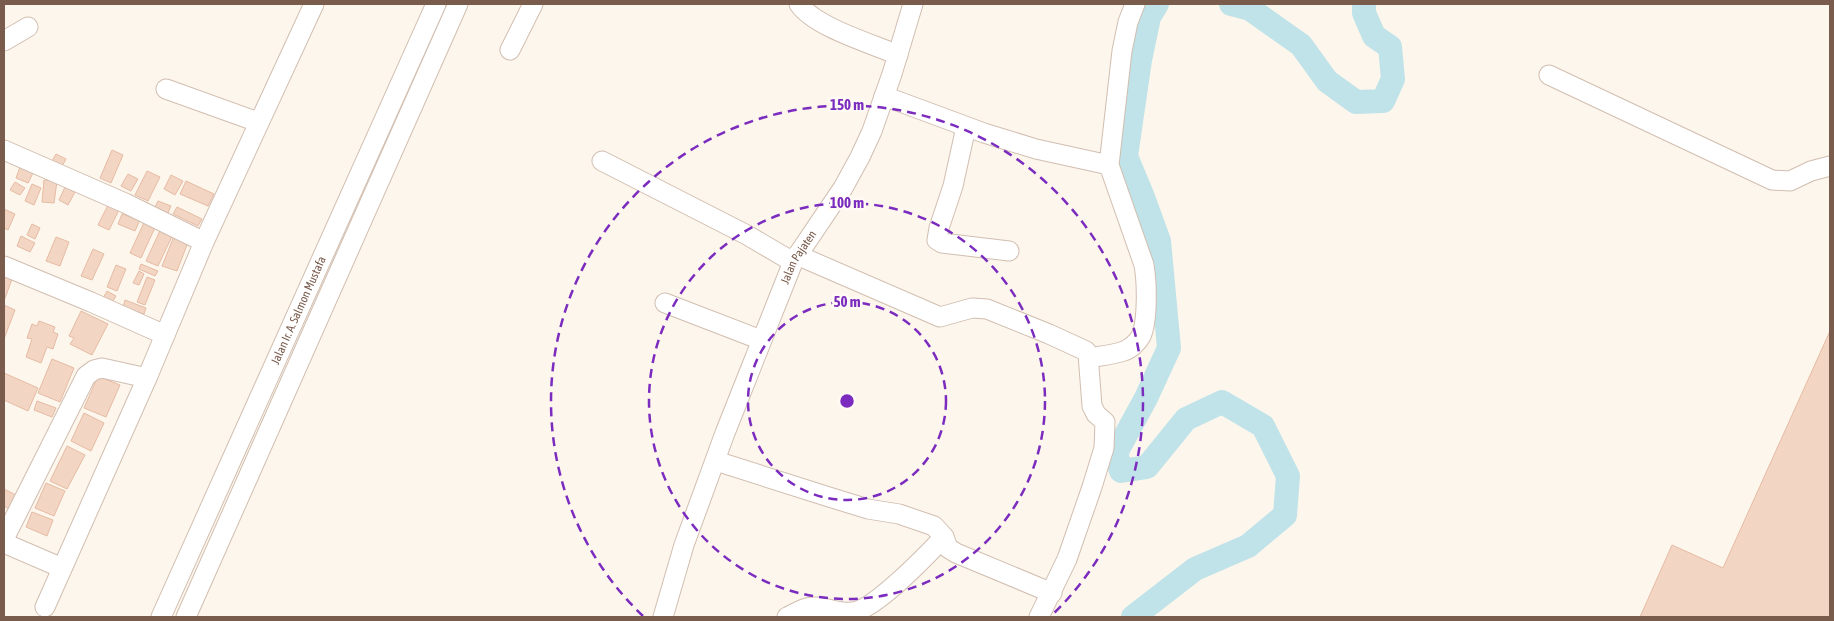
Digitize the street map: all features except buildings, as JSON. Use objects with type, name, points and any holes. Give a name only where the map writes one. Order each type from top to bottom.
[{"type":"street","points":[[45,607],[147,378],[204,242],[314,4]]},
{"type":"street","name":"Jalan Ir. A. Salmon Mustafa","points":[[161,617],[436,4]]},
{"type":"street","name":"Jalan Ir. A. Salmon Mustafa","points":[[186,617],[458,4]]},
{"type":"street","points":[[510,50],[533,4]]},
{"type":"street","points":[[798,4],[816,20],[898,55]]},
{"type":"street","name":"Jalan Pajaten","points":[[663,617],[684,545],[795,258],[847,181],[872,131],[913,4]]},
{"type":"street","points":[[1089,358],[1124,351],[1133,346],[1140,338],[1144,323],[1146,279],[1144,266],[1109,164],[1122,51],[1134,4]]},
{"type":"street","points":[[4,41],[28,27]]},
{"type":"street","points":[[1549,75],[1772,180],[1790,181],[1811,171],[1830,166]]},
{"type":"street","points":[[166,89],[258,122]]},
{"type":"street","points":[[884,96],[966,127],[1036,149],[1109,164]]},
{"type":"street","points":[[966,127],[937,240],[942,243],[1009,251]]},
{"type":"street","points":[[4,150],[116,199],[204,242]]},
{"type":"street","points":[[602,161],[795,258],[940,317],[972,308],[987,309],[1049,334],[1086,352],[1089,358],[1092,400],[1096,414],[1105,422],[1104,448],[1070,550],[1052,593],[1039,617]]},
{"type":"street","points":[[4,266],[165,335]]},
{"type":"street","points":[[665,303],[762,340]]},
{"type":"street","points":[[4,539],[86,376],[94,370],[102,368],[147,378]]},
{"type":"street","points":[[721,446],[868,509],[899,514],[934,526],[944,538],[948,548],[956,553],[1052,593]]},
{"type":"street","points":[[787,617],[804,609],[815,607],[858,615],[944,538]]},
{"type":"street","points":[[4,543],[62,568]]},
{"type":"waterway","points":[[1133,617],[1195,569],[1248,546],[1285,515],[1288,476],[1263,426],[1222,402],[1186,419],[1147,467],[1121,471],[1116,453],[1146,398],[1169,348],[1159,241],[1126,156],[1140,60],[1149,17],[1157,4]]},
{"type":"waterway","points":[[1231,4],[1250,9],[1301,45],[1327,81],[1356,102],[1383,101],[1393,79],[1390,47],[1374,36],[1364,13],[1364,4]]}]
